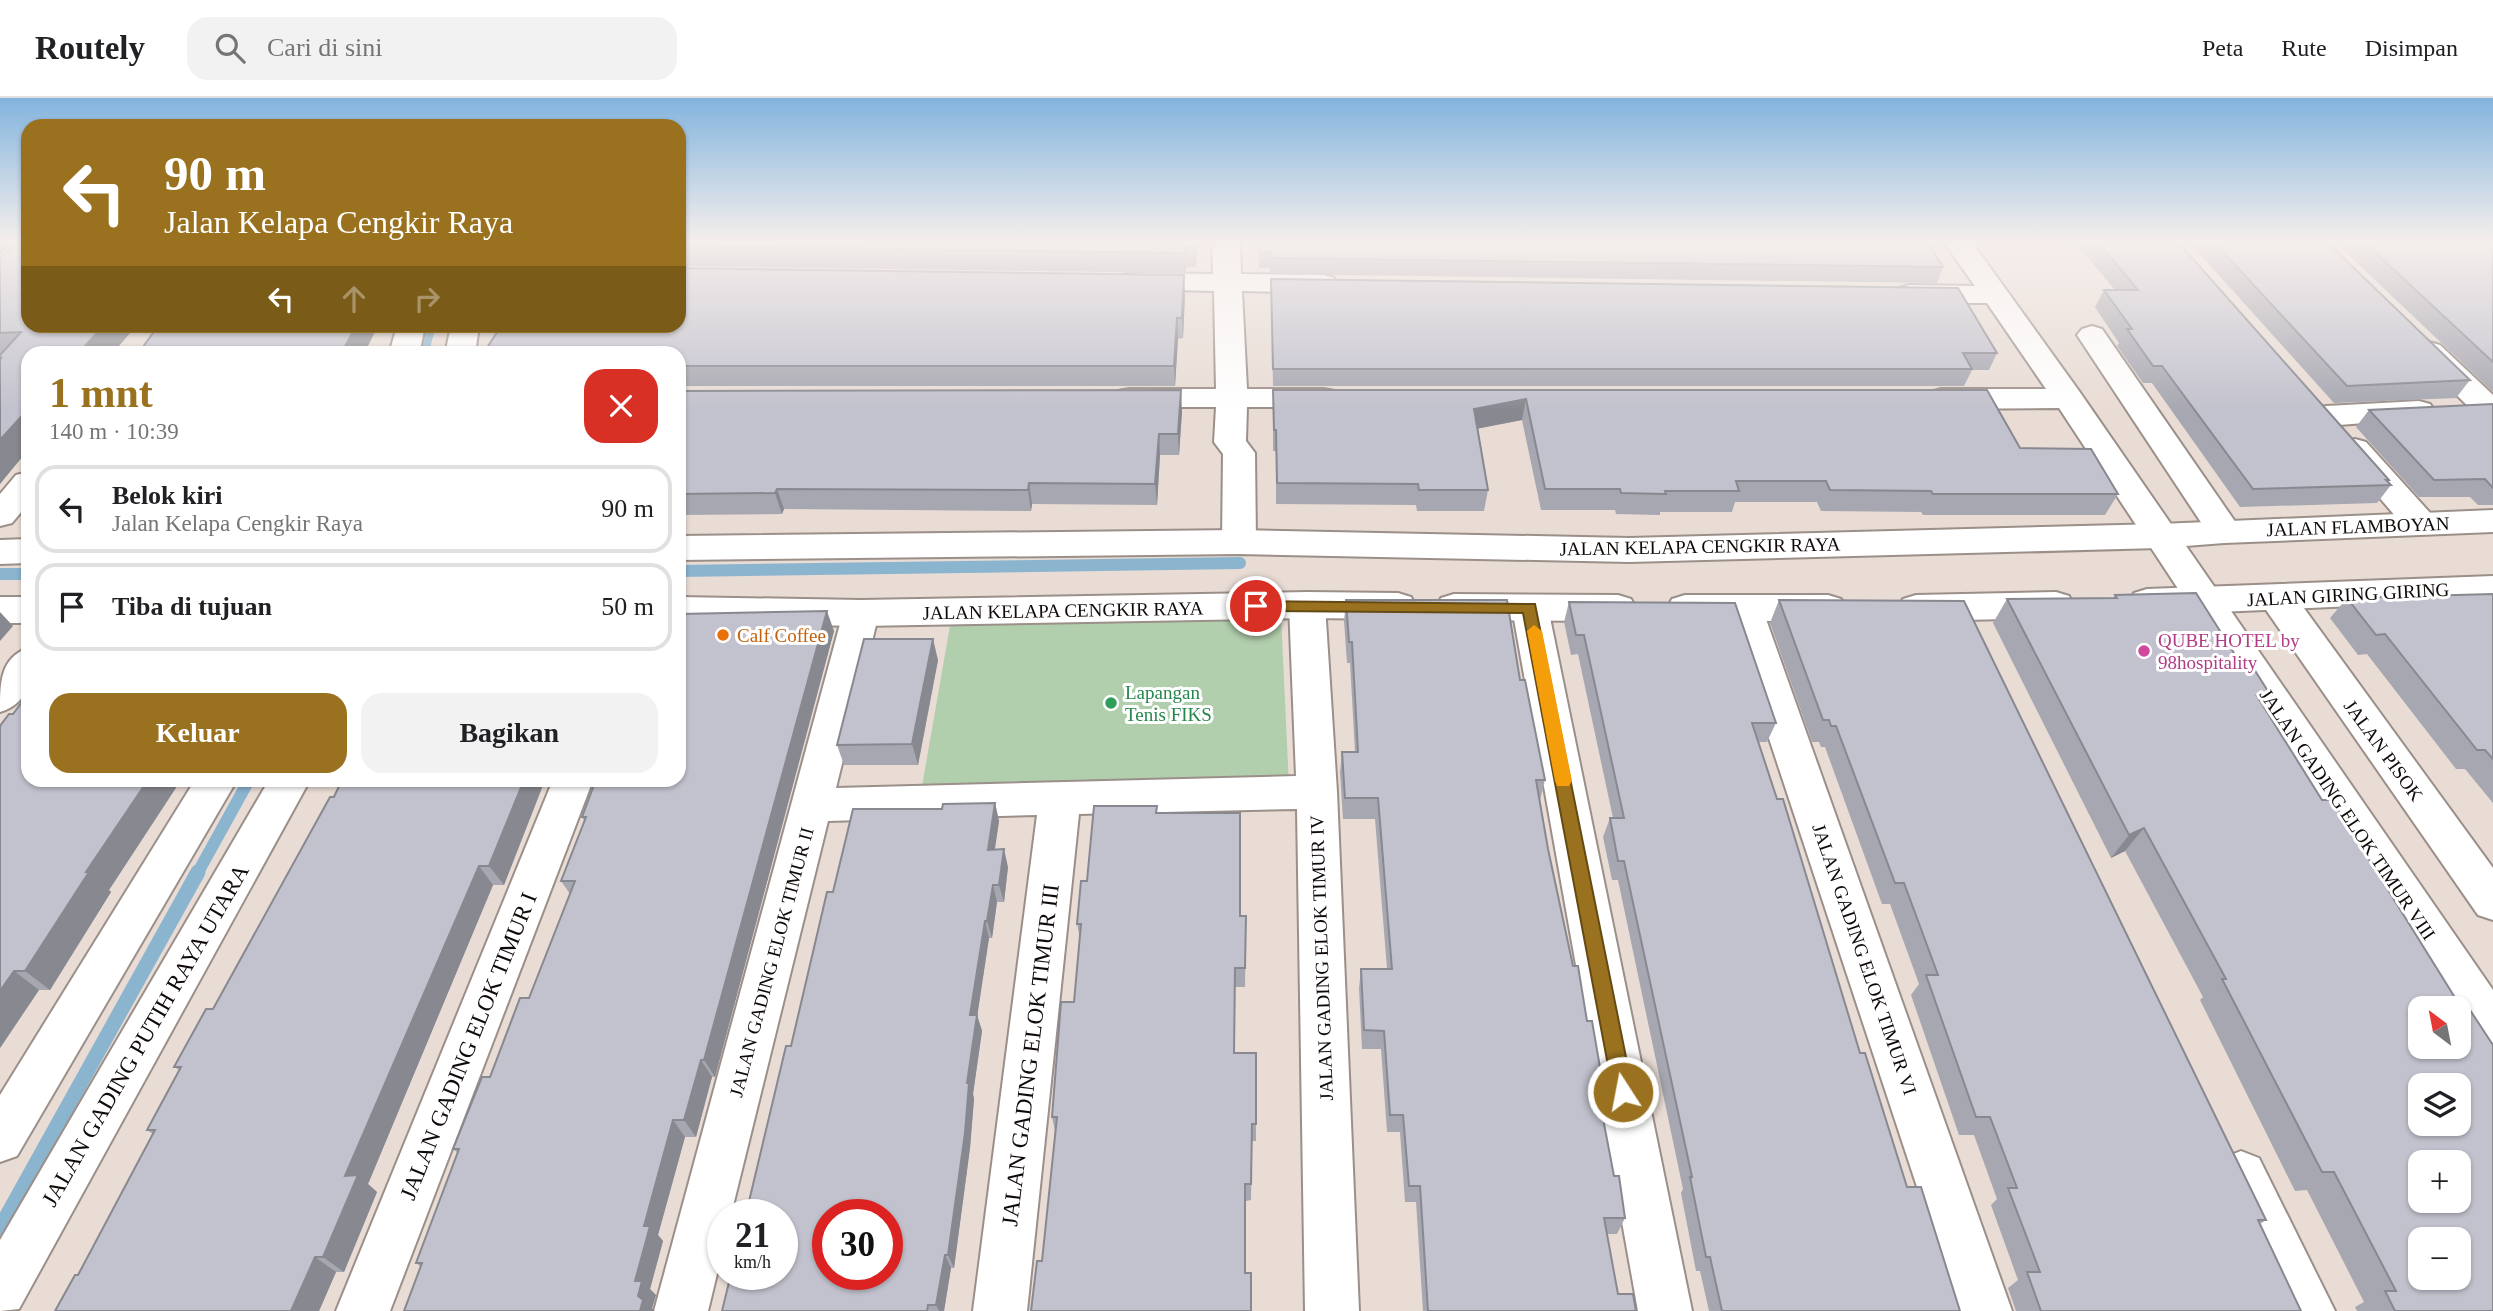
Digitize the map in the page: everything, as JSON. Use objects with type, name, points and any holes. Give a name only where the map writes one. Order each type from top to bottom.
[{"type":"street","points":[[1224,542],[1239,453],[1230,442],[1232,398],[1228,298]]},
{"type":"street","name":"JALAN GADING ELOK TIMUR VIII","points":[[1997,298],[2166,536],[2203,600],[2493,1028]]},
{"type":"street","points":[[2411,334],[2490,408]]},
{"type":"street","points":[[2092,335],[2219,532]]},
{"type":"street","points":[[1094,398],[1357,398]]},
{"type":"street","points":[[1912,399],[2068,398]]},
{"type":"street","points":[[2414,517],[2317,406],[2490,408]]},
{"type":"street","points":[[0,515],[21,491]]},
{"type":"street","name":"JALAN FLAMBOYAN","points":[[2166,536],[2414,517],[2493,521]]},
{"type":"street","name":"JALAN KELAPA CENGKIR RAYA","points":[[686,548],[1224,542],[1629,550],[2166,536]]},
{"type":"street","points":[[0,552],[21,551]]},
{"type":"street","name":"JALAN GIRING GIRING","points":[[2203,600],[2493,588]]},
{"type":"street","name":"JALAN PISOK","points":[[2275,598],[2493,902]]},
{"type":"street","name":"JALAN KELAPA CENGKIR RAYA","points":[[686,610],[861,613],[1307,605],[1965,608],[2203,600]]},
{"type":"street","name":"JALAN GADING ELOK TIMUR IV","points":[[1307,605],[1317,792],[1332,1311]]},
{"type":"street","points":[[1530,608],[1665,1311]]},
{"type":"street","name":"JALAN GADING ELOK TIMUR VI","points":[[1744,608],[1985,1311]]},
{"type":"street","points":[[1965,608],[1982,645]]},
{"type":"street","points":[[0,610],[21,610]]},
{"type":"street","name":"JALAN GADING ELOK TIMUR II","points":[[681,1311],[861,613]]},
{"type":"street","points":[[0,698],[21,671]]},
{"type":"street","points":[[0,1139],[213,787]]},
{"type":"street","name":"JALAN GADING PUTIH RAYA UTARA","points":[[0,1290],[286,787]]},
{"type":"street","name":"JALAN GADING ELOK TIMUR I","points":[[363,1311],[570,787]]},
{"type":"street","points":[[813,805],[1317,792]]},
{"type":"street","name":"JALAN GADING ELOK TIMUR III","points":[[1000,1311],[1060,799]]},
{"type":"street","points":[[2222,1136],[2308,1311]]},
{"type":"green space","name":"Lapangan Tenis FIKS","points":[[1281,615],[1289,786],[921,792],[951,620]]},
{"type":"building","points":[[0,298],[21,298],[21,332],[0,333]]},
{"type":"building","points":[[686,298],[1183,298],[1182,318],[1177,318],[1174,366],[686,366],[686,346],[488,346],[496,333],[686,333]]},
{"type":"building","points":[[1271,298],[1964,298],[1997,353],[1963,353],[1972,369],[1273,369]]},
{"type":"building","points":[[2109,298],[2227,298],[2391,485],[2253,489],[2162,366],[2153,366],[2127,329],[2132,329]]},
{"type":"building","points":[[2265,298],[2385,298],[2470,380],[2347,386]]},
{"type":"building","points":[[2424,298],[2493,298],[2493,362]]},
{"type":"building","points":[[21,332],[97,333],[85,346],[21,346],[21,417],[0,440],[0,355]]},
{"type":"building","points":[[153,333],[352,333],[345,346],[144,346]]},
{"type":"building","points":[[1181,390],[1178,434],[1159,434],[1155,484],[1029,483],[1028,490],[777,489],[775,493],[686,494],[686,391]]},
{"type":"building","points":[[1273,390],[1987,390],[2020,448],[2091,449],[2118,494],[1933,494],[1931,491],[1830,490],[1826,481],[1736,481],[1739,491],[1665,491],[1666,494],[1621,493],[1620,489],[1545,489],[1526,399],[1474,409],[1488,490],[1419,490],[1418,484],[1277,483]]},
{"type":"building","points":[[2493,404],[2493,488],[2485,479],[2434,480],[2369,410]]},
{"type":"building","points":[[2196,593],[2239,661],[2249,661],[2271,696],[2257,696],[2322,800],[2332,800],[2454,996],[2408,996],[2408,1059],[2471,1059],[2471,1012],[2493,1045],[2493,1311],[2395,1311],[2385,1291],[2396,1291],[2334,1172],[2322,1172],[2222,979],[2226,979],[2144,828],[2129,835],[2007,599],[2117,598],[2115,595]]},
{"type":"building","points":[[2493,594],[2493,759],[2485,750],[2477,750],[2385,634],[2376,635],[2347,598]]},
{"type":"building","points":[[1346,600],[1507,600],[1520,680],[1525,680],[1545,780],[1536,780],[1548,849],[1573,966],[1578,966],[1587,1021],[1592,1021],[1607,1108],[1601,1108],[1614,1176],[1619,1176],[1625,1218],[1604,1218],[1618,1294],[1633,1294],[1636,1311],[1428,1311],[1420,1186],[1409,1186],[1403,1115],[1390,1115],[1384,1031],[1364,1030],[1361,969],[1392,969],[1378,798],[1345,798],[1342,752],[1358,752],[1352,642],[1349,642]]},
{"type":"building","points":[[1779,600],[1964,601],[2266,1220],[2258,1220],[2301,1311],[2041,1311],[2027,1272],[2040,1272],[2008,1188],[2017,1188],[1990,1117],[1976,1117],[1926,975],[1938,975],[1904,883],[1895,883],[1836,726],[1831,726],[1829,720],[1823,720]]},
{"type":"building","points":[[1569,602],[1735,603],[1776,723],[1752,723],[1777,799],[1783,799],[1860,1053],[1865,1053],[1907,1187],[1921,1187],[1960,1311],[1722,1311],[1710,1257],[1706,1257],[1692,1177],[1624,861],[1618,861],[1610,818],[1624,818],[1584,635],[1576,635]]},
{"type":"building","points":[[827,611],[704,1060],[701,1060],[684,1120],[673,1120],[644,1226],[650,1226],[635,1281],[642,1281],[638,1296],[643,1300],[640,1311],[404,1311],[422,1263],[416,1263],[459,1149],[453,1149],[482,1077],[490,1077],[520,998],[529,998],[575,881],[561,881],[586,817],[582,817],[593,787],[686,787],[686,614]]},
{"type":"building","points":[[864,639],[933,639],[912,744],[837,745]]},
{"type":"building","points":[[21,703],[21,787],[143,787],[86,872],[89,872],[25,971],[14,971],[0,991],[0,726],[9,714],[13,714]]},
{"type":"building","points":[[339,787],[521,787],[489,866],[479,866],[345,1176],[358,1175],[323,1257],[315,1257],[291,1311],[55,1311],[75,1275],[78,1275],[155,1130],[147,1130],[181,1067],[174,1067],[206,1009],[213,1009],[330,797],[334,797]]},
{"type":"building","points":[[995,803],[988,850],[1004,849],[999,885],[993,885],[985,921],[970,1015],[977,1015],[967,1083],[965,1133],[948,1255],[945,1255],[936,1305],[928,1305],[927,1311],[722,1311],[727,1290],[798,1290],[798,1199],[750,1199],[786,1046],[791,1046],[827,892],[833,892],[853,809],[942,809],[943,804]]},
{"type":"building","points":[[1094,806],[1157,806],[1156,813],[1240,813],[1240,916],[1246,916],[1245,968],[1235,968],[1234,1053],[1256,1053],[1256,1124],[1252,1124],[1251,1184],[1245,1184],[1245,1273],[1251,1273],[1251,1311],[1031,1311],[1037,1261],[1042,1261],[1057,1117],[1052,1117],[1061,1002],[1074,1002],[1081,924],[1077,924],[1081,881],[1087,881]]},
{"type":"waterway","points":[[425,346],[429,333]]},
{"type":"waterway","points":[[686,571],[1240,563]]},
{"type":"waterway","points":[[0,574],[21,574]]},
{"type":"waterway","points":[[197,874],[245,787]]},
{"type":"waterway","points":[[0,1228],[198,872]]},
{"type":"slow traffic","points":[[1534,631],[1563,781]]},
{"type":"place","name":"Calf Coffee","points":[[723,635]]},
{"type":"place","name":"QUBE HOTEL by 98hospitality","points":[[2144,651]]},
{"type":"place","name":"Lapangan Tenis FIKS","points":[[1111,703]]},
{"type":"route","points":[[1256,606],[1530,608],[1623,1092]]}]
